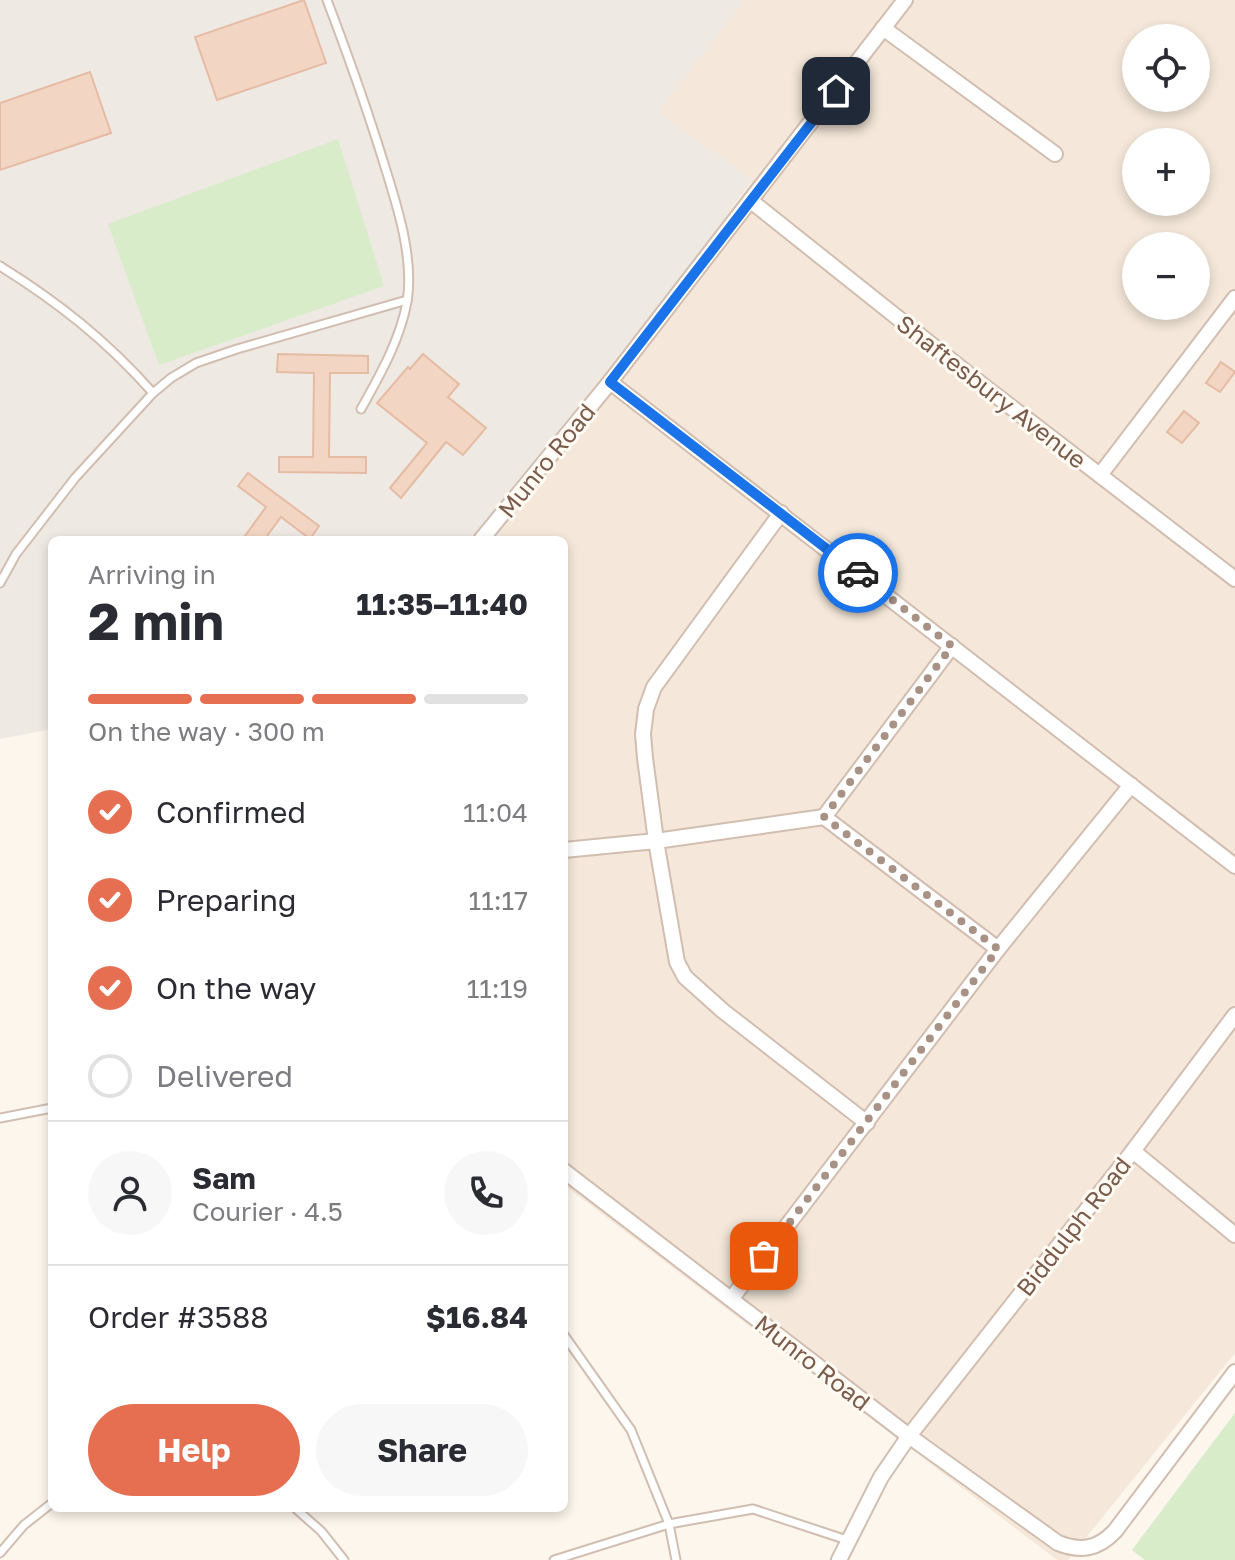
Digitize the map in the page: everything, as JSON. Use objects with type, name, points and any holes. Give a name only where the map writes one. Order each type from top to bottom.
[{"type":"street","name":"Munro Road","points":[[484,536],[610,382],[905,0]]},
{"type":"street","points":[[883,28],[1055,154]]},
{"type":"street","name":"Shaftesbury Avenue","points":[[751,201],[1235,579]]},
{"type":"street","points":[[1100,475],[1235,298]]},
{"type":"street","points":[[610,382],[1235,866]]},
{"type":"street","points":[[781,513],[669,665],[650,698],[643,734],[656,841],[673,947],[685,977],[723,1011],[867,1123]]},
{"type":"street","points":[[568,850],[656,841],[824,817],[952,646]]},
{"type":"street","points":[[732,1298],[998,949],[1131,785]]},
{"type":"street","points":[[824,817],[998,949]]},
{"type":"street","name":"Biddulph Road","points":[[839,1560],[881,1477],[909,1436],[1133,1151],[1235,1015]]},
{"type":"street","points":[[1133,1151],[1235,1235]]},
{"type":"street","name":"Munro Road","points":[[568,1174],[909,1436],[1058,1543],[1080,1549],[1105,1542],[1235,1372]]},
{"type":"lane","points":[[327,0],[355,74],[396,202],[406,253],[407,300],[388,361],[361,409]]},
{"type":"lane","points":[[0,266],[80,320],[153,393]]},
{"type":"lane","points":[[0,583],[16,554],[75,478],[153,393],[196,363],[407,300]]},
{"type":"lane","points":[[0,1118],[48,1109]]},
{"type":"lane","points":[[568,1341],[631,1430],[669,1524],[676,1560]]},
{"type":"lane","points":[[0,1553],[24,1525],[48,1506]]},
{"type":"lane","points":[[554,1560],[669,1524],[753,1509],[847,1540]]},
{"type":"lane","points":[[300,1512],[321,1531],[344,1560]]},
{"type":"shaded area","points":[[0,0],[744,0],[658,112],[752,180],[499,536],[48,536],[48,730],[0,739]]},
{"type":"shaded area","points":[[744,0],[1235,0],[1235,1353],[1068,1560],[1057,1560],[568,1188],[568,536],[499,536],[752,181],[657,112]]},
{"type":"green space","points":[[338,139],[384,286],[159,365],[108,224]]},
{"type":"green space","points":[[1235,1413],[1235,1560],[1145,1560],[1132,1550]]},
{"type":"building","points":[[304,0],[326,63],[217,100],[195,37]]},
{"type":"building","points":[[90,72],[111,133],[0,170],[0,103]]},
{"type":"building","points":[[278,354],[368,356],[368,373],[330,373],[329,457],[366,457],[366,473],[279,472],[279,457],[313,457],[314,373],[277,372]]},
{"type":"building","points":[[423,354],[459,384],[448,397],[486,428],[463,455],[446,442],[401,498],[390,488],[427,443],[377,403]]},
{"type":"building","points":[[1221,362],[1235,372],[1220,392],[1206,383]]},
{"type":"building","points":[[1184,411],[1199,423],[1182,443],[1167,432]]},
{"type":"building","points":[[248,473],[319,526],[312,536],[306,536],[281,517],[267,536],[245,536],[266,507],[238,486]]},
{"type":"way so far","points":[[764,1256],[998,949],[824,817],[952,646],[858,573]]},
{"type":"route","points":[[836,91],[610,382],[858,573]]}]
